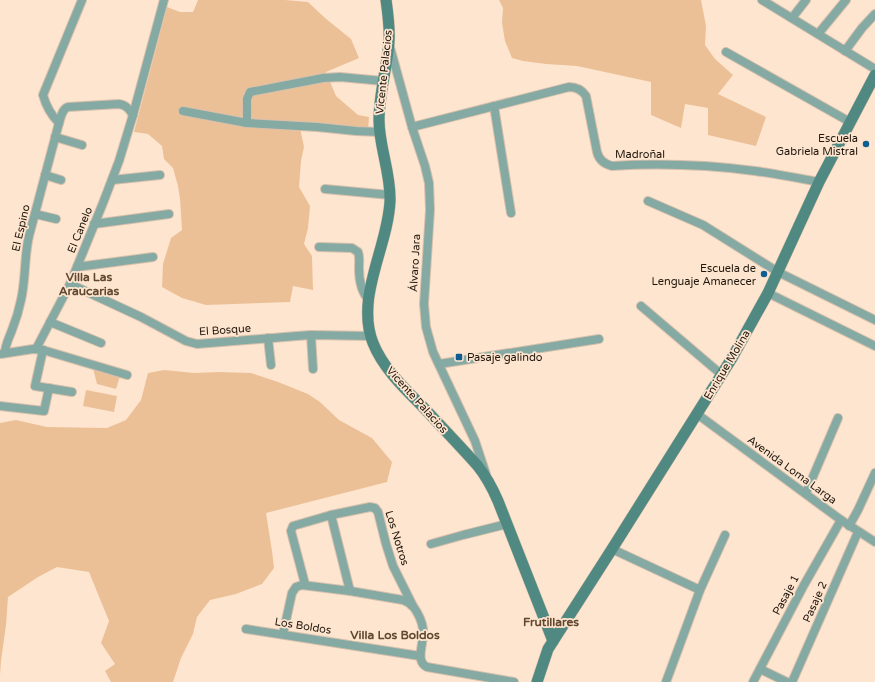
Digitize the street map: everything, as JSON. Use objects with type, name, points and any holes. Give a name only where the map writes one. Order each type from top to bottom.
[{"type":"main road","name":"Vicente Palacios","points":[[386,0],[389,43],[379,112],[380,132],[388,172],[390,195],[389,213],[368,299],[367,314],[371,336],[378,352],[390,371],[476,464],[487,478],[494,491],[553,641]]},
{"type":"main road","name":"Enrique Molina","points":[[553,641],[732,358],[768,293],[819,182],[875,75]]},
{"type":"main road","points":[[537,682],[548,649],[553,641]]},
{"type":"street","points":[[59,123],[50,113],[43,95],[82,0]]},
{"type":"street","name":"El Canelo","points":[[49,388],[35,386],[40,350],[50,322],[70,284],[119,161],[164,0]]},
{"type":"street","points":[[792,18],[806,0]]},
{"type":"street","points":[[818,34],[846,0]]},
{"type":"street","points":[[764,1],[875,69]]},
{"type":"street","points":[[845,51],[862,28],[875,14]]},
{"type":"street","name":"Álvaro Jara","points":[[389,43],[412,127],[425,166],[430,192],[424,304],[424,316],[429,340],[463,414],[481,458],[487,478]]},
{"type":"street","points":[[726,52],[850,122]]},
{"type":"street","points":[[247,123],[247,99],[250,92],[324,78],[383,81]]},
{"type":"street","name":"Madroñal","points":[[412,127],[573,87],[580,90],[586,96],[597,152],[600,158],[608,165],[710,166],[756,171],[819,182]]},
{"type":"street","name":"El Espino","points":[[3,354],[21,299],[29,236],[63,111],[68,107],[122,104],[127,107],[133,115]]},
{"type":"street","points":[[494,106],[511,213]]},
{"type":"street","points":[[183,111],[247,123],[380,132]]},
{"type":"street","points":[[55,137],[82,145]]},
{"type":"street","points":[[45,175],[61,180]]},
{"type":"street","points":[[112,180],[160,175]]},
{"type":"street","points":[[324,189],[390,195]]},
{"type":"street","points":[[648,201],[703,225],[778,272],[875,320]]},
{"type":"street","points":[[35,214],[56,219]]},
{"type":"street","points":[[94,224],[169,214]]},
{"type":"street","points":[[319,247],[352,248],[358,252],[360,257],[359,270],[361,286],[368,299]]},
{"type":"street","points":[[77,267],[152,257]]},
{"type":"street","name":"El Bosque","points":[[70,284],[141,317],[192,343],[202,344],[311,335],[371,336]]},
{"type":"street","points":[[768,293],[875,346]]},
{"type":"street","points":[[641,306],[722,375]]},
{"type":"street","points":[[50,322],[101,343]]},
{"type":"street","points":[[311,335],[313,369]]},
{"type":"street","points":[[268,338],[271,365]]},
{"type":"street","points":[[439,364],[599,339]]},
{"type":"street","points":[[3,354],[40,350],[127,375]]},
{"type":"street","points":[[0,406],[44,411],[49,388],[72,392]]},
{"type":"street","name":"Avenida Loma Larga","points":[[697,414],[849,526],[875,542]]},
{"type":"street","points":[[806,493],[838,418]]},
{"type":"street","points":[[849,526],[875,473]]},
{"type":"street","name":"Los Notros","points":[[305,584],[292,527],[331,515],[373,506],[377,509],[393,566],[420,620],[423,630],[420,656]]},
{"type":"street","points":[[331,515],[350,591]]},
{"type":"street","name":"Pasaje 1","points":[[753,682],[804,585],[841,520]]},
{"type":"street","points":[[431,544],[507,524]]},
{"type":"street","name":"Pasaje 2","points":[[792,682],[858,532]]},
{"type":"street","points":[[666,682],[700,590],[725,535]]},
{"type":"street","points":[[612,549],[700,590]]},
{"type":"street","points":[[283,634],[292,593],[299,585],[305,584],[403,600],[413,606]]},
{"type":"street","name":"Los Boldos","points":[[246,629],[420,656]]},
{"type":"street","points":[[420,656],[421,662],[427,667],[514,682]]},
{"type":"street","points":[[760,669],[787,682]]},
{"type":"shaded area","points":[[198,0],[285,0],[308,2],[351,39],[359,58],[326,72],[336,96],[358,115],[369,117],[368,130],[300,128],[304,147],[301,161],[299,187],[310,206],[308,228],[304,244],[312,256],[313,290],[293,286],[290,302],[206,305],[182,298],[162,287],[163,264],[171,238],[182,230],[178,186],[173,168],[164,159],[162,146],[148,134],[134,132],[167,7],[180,12],[193,12]]},
{"type":"shaded area","points":[[499,0],[701,0],[706,26],[705,45],[715,59],[733,75],[718,94],[766,117],[756,146],[708,135],[708,108],[685,104],[681,128],[651,115],[651,82],[577,66],[546,64],[512,58],[505,41],[502,23],[503,8]]},
{"type":"shaded area","points":[[93,368],[120,376],[116,389],[97,384]]},
{"type":"shaded area","points":[[164,370],[194,373],[251,373],[308,394],[320,402],[339,420],[372,438],[392,462],[387,482],[266,513],[274,568],[262,584],[236,594],[210,600],[197,617],[193,634],[181,658],[173,682],[111,682],[105,671],[115,664],[101,643],[109,621],[89,572],[57,567],[38,577],[8,597],[0,675],[0,423],[16,420],[47,427],[107,428],[126,420],[141,400],[148,373]]},
{"type":"shaded area","points":[[86,390],[117,396],[114,412],[83,406]]},
{"type":"place","name":"Escuela Gabriela Mistral","points":[[866,144]]},
{"type":"place","name":"Escuela de Lenguaje Amanecer","points":[[764,274]]},
{"type":"place","name":"Pasaje galindo","points":[[459,357]]},
{"type":"district","name":"Villa Las Araucarias","points":[[89,284]]},
{"type":"district","name":"Frutillares","points":[[551,622]]},
{"type":"district","name":"Villa Los Boldos","points":[[395,635]]}]
